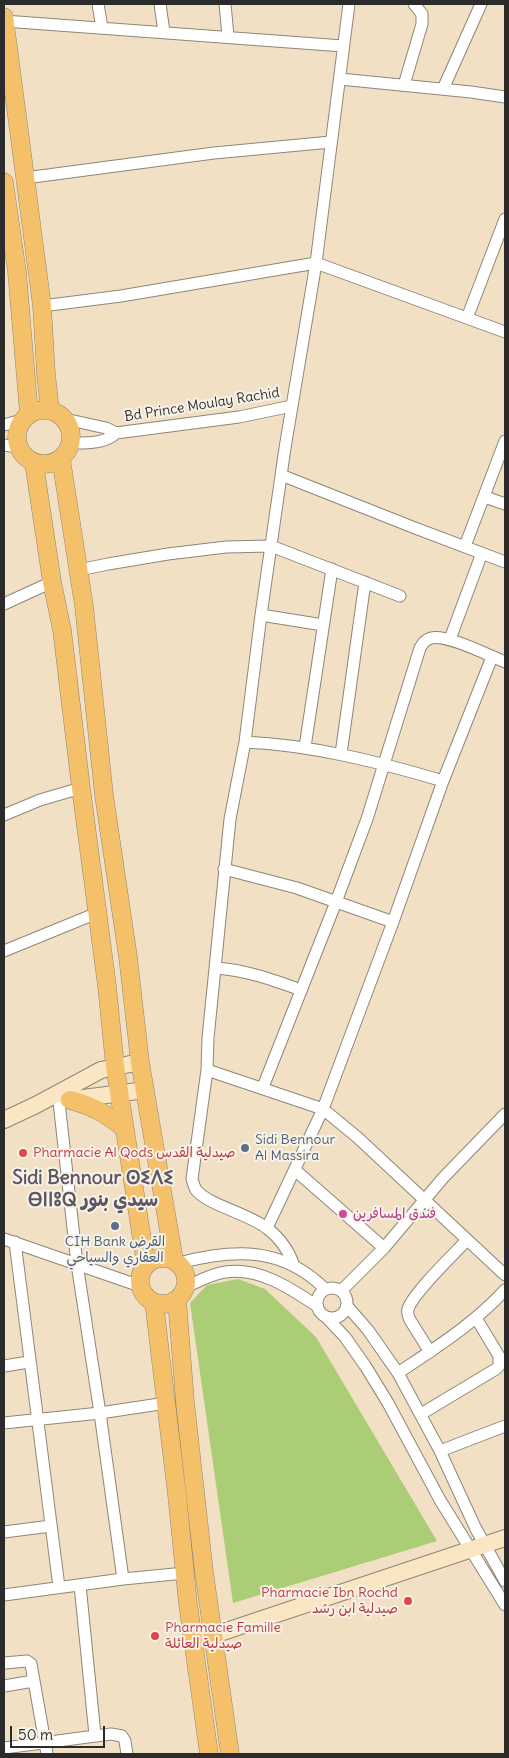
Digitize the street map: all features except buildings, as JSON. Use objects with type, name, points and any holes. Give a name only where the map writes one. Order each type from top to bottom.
[{"type":"main road","points":[[4,19],[42,306],[46,374],[57,415]]},
{"type":"main road","points":[[4,182],[17,272],[25,417],[11,446],[34,463],[50,464],[61,460],[71,443],[69,426],[57,415],[39,410],[25,417]]},
{"type":"main road","points":[[61,460],[79,570],[104,795],[128,956],[144,1090],[176,1262]]},
{"type":"main road","points":[[34,463],[52,582],[64,639],[118,1093],[146,1265]]},
{"type":"main road","points":[[62,1098],[89,1076],[115,1066],[140,1062]]},
{"type":"main road","points":[[4,1120],[36,1105],[62,1098],[144,1090]]},
{"type":"main road","points":[[62,1098],[85,1104],[102,1112],[124,1128]]},
{"type":"main road","points":[[181,1294],[165,1304],[154,1302],[142,1293],[140,1286],[141,1271],[154,1259],[164,1257],[176,1262],[184,1270],[186,1278],[181,1294],[185,1402],[204,1572],[230,1754]]},
{"type":"main road","points":[[154,1302],[193,1642],[209,1754]]},
{"type":"main road","points":[[193,1642],[505,1538]]},
{"type":"street","points":[[98,4],[102,28]]},
{"type":"street","points":[[160,4],[164,32]]},
{"type":"street","points":[[225,4],[228,36]]},
{"type":"street","points":[[294,1266],[289,1252],[282,1242],[267,1228],[204,1196],[194,1187],[193,1173],[207,1070],[208,1038],[230,819],[245,742],[271,546],[316,263],[349,4]]},
{"type":"street","points":[[404,85],[422,24],[422,14],[414,4]]},
{"type":"street","points":[[443,90],[481,4]]},
{"type":"street","points":[[4,19],[343,46]]},
{"type":"street","points":[[340,79],[505,97]]},
{"type":"street","points":[[25,178],[214,153],[331,142]]},
{"type":"street","points":[[467,318],[505,219]]},
{"type":"street","points":[[42,306],[121,296],[316,263],[505,332]]},
{"type":"street","name":"Bd Prince Moulay Rachid","points":[[71,443],[110,438],[116,433],[239,417],[292,406]]},
{"type":"street","name":"Bd Prince Moulay Rachid","points":[[57,415],[106,428],[116,433]]},
{"type":"street","points":[[4,425],[25,417]]},
{"type":"street","points":[[465,546],[505,441]]},
{"type":"street","points":[[282,475],[505,562]]},
{"type":"street","points":[[485,497],[505,504]]},
{"type":"street","points":[[79,570],[168,554],[226,547],[271,546],[400,596]]},
{"type":"street","points":[[450,639],[482,554]]},
{"type":"street","points":[[305,747],[332,569]]},
{"type":"street","points":[[4,604],[52,582]]},
{"type":"street","points":[[341,754],[365,582]]},
{"type":"street","points":[[261,615],[323,625]]},
{"type":"street","points":[[263,1087],[336,902],[385,765],[416,656],[420,648],[424,642],[433,638],[450,639],[505,662]]},
{"type":"street","points":[[267,1228],[323,1108],[393,922],[443,781],[492,657]]},
{"type":"street","points":[[245,742],[274,743],[341,754],[443,781]]},
{"type":"street","points":[[4,815],[40,800],[81,788]]},
{"type":"street","points":[[224,869],[297,888],[393,922]]},
{"type":"street","points":[[4,951],[97,913]]},
{"type":"street","points":[[216,968],[255,974],[301,990]]},
{"type":"street","points":[[207,1070],[323,1108],[357,1137],[505,1275]]},
{"type":"street","points":[[62,1098],[76,1264],[100,1413],[122,1579]]},
{"type":"street","points":[[342,1291],[384,1248],[424,1199],[464,1155],[505,1114]]},
{"type":"street","points":[[295,1170],[384,1248]]},
{"type":"street","points":[[430,1352],[407,1315],[408,1310],[415,1297],[467,1240]]},
{"type":"street","points":[[59,1587],[38,1420],[9,1241],[140,1286]]},
{"type":"street","points":[[176,1262],[235,1253],[264,1256],[294,1266],[315,1279],[325,1289]]},
{"type":"street","points":[[181,1294],[212,1275],[225,1272],[250,1272],[278,1282],[317,1306]]},
{"type":"street","points":[[505,1581],[478,1548],[440,1500],[388,1403],[345,1337],[319,1311],[317,1306],[318,1296],[325,1289],[333,1287],[342,1291],[346,1298],[347,1306],[368,1330],[398,1373],[440,1451],[459,1494],[478,1548],[505,1605]]},
{"type":"street","points":[[398,1373],[476,1318],[505,1290]]},
{"type":"street","points":[[326,1317],[331,1318],[341,1315],[347,1306]]},
{"type":"street","points":[[421,1414],[499,1366],[499,1356],[476,1318]]},
{"type":"street","points":[[4,1366],[29,1362]]},
{"type":"street","points":[[4,1422],[100,1413],[166,1403]]},
{"type":"street","points":[[440,1451],[505,1426]]},
{"type":"street","points":[[4,1532],[52,1526]]},
{"type":"street","points":[[4,1595],[122,1579],[185,1573]]},
{"type":"street","points":[[80,1585],[95,1735]]},
{"type":"street","points":[[4,1663],[23,1660],[32,1664],[46,1749]]},
{"type":"street","points":[[4,1686],[34,1682]]},
{"type":"street","points":[[4,1748],[46,1749],[95,1735],[111,1734],[122,1736],[125,1740],[127,1754]]},
{"type":"green space","points":[[238,1279],[265,1289],[316,1337],[437,1541],[233,1603],[190,1303],[207,1285]]},
{"type":"place","name":"Sidi Bennour Al Massira","points":[[245,1148]]},
{"type":"place","name":"Pharmacie Al Qods صيدلية القدس","points":[[23,1153]]},
{"type":"place","name":"فندق المسافرين","points":[[343,1214]]},
{"type":"place","name":"CIH Bank القرض العقاري والسياحي","points":[[115,1226]]},
{"type":"place","name":"Pharmacie Ibn Rochd صيدلية ابن رشد","points":[[408,1601]]},
{"type":"place","name":"Pharmacie Famille صيدلية العائلة","points":[[155,1636]]},
{"type":"district","name":"Sidi Bennour ⵙⵉⴷⵉ ⴱⵏⵏⵓⵕ سيدي بنور","points":[[93,1190]]}]
